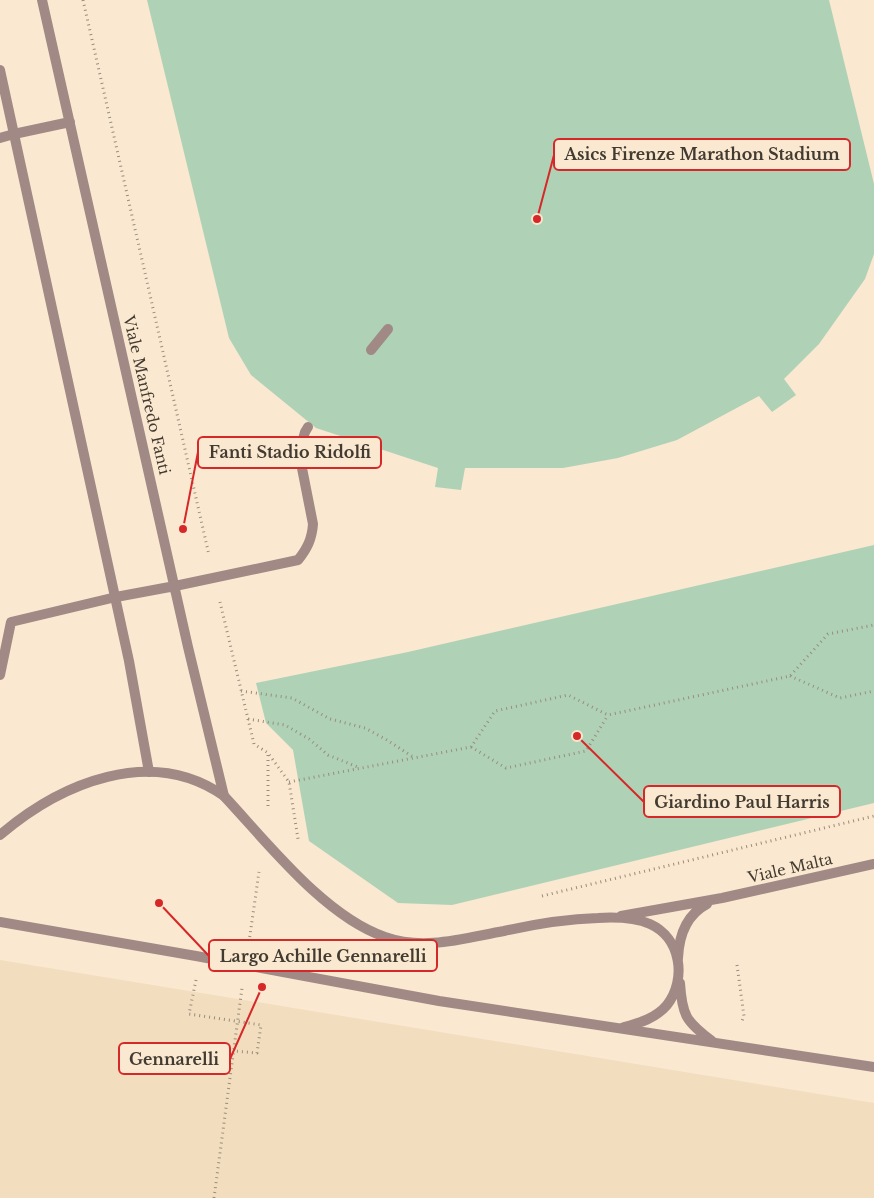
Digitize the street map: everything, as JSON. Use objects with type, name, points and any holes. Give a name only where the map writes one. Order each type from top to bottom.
[{"type":"street","name":"Viale Manfredo Fanti","points":[[42,0],[224,796]]},
{"type":"street","points":[[0,70],[116,597],[148,772]]},
{"type":"street","points":[[0,138],[70,122]]},
{"type":"street","points":[[371,350],[388,329]]},
{"type":"street","points":[[0,675],[11,622],[116,597],[298,560],[305,552],[312,536],[313,524],[299,453],[308,427]]},
{"type":"street","points":[[0,835],[20,818],[44,803],[96,779],[120,774],[148,772],[192,779],[208,785],[224,796],[313,890],[365,929],[386,938],[420,944],[450,942],[542,923],[577,918],[617,917],[650,924],[668,939],[676,952],[682,1008],[685,1015],[699,1031],[714,1042]]},
{"type":"street","name":"Viale Malta","points":[[617,917],[712,901],[874,864]]},
{"type":"street","name":"Viale Malta","points":[[678,960],[679,944],[688,921],[697,909],[712,901]]},
{"type":"street","points":[[0,921],[410,996],[874,1068]]},
{"type":"street","points":[[621,1028],[643,1022],[666,1006],[672,997],[679,977]]},
{"type":"path","points":[[83,0],[214,577],[254,744],[268,753],[289,782],[300,849]]},
{"type":"path","points":[[471,747],[495,711],[568,695],[608,715],[790,676],[828,634],[874,625]]},
{"type":"path","points":[[790,676],[840,698],[874,691]]},
{"type":"path","points":[[241,691],[292,698],[330,719],[365,728],[412,757]]},
{"type":"path","points":[[289,782],[471,747],[506,768],[586,751],[608,715]]},
{"type":"path","points":[[248,719],[285,725],[309,739],[328,755],[362,768]]},
{"type":"path","points":[[268,753],[268,807]]},
{"type":"path","points":[[541,897],[874,816]]},
{"type":"path","points":[[249,944],[260,866]]},
{"type":"path","points":[[737,965],[744,1016],[742,1022]]},
{"type":"path","points":[[196,979],[189,1014],[261,1025],[256,1053],[234,1051]]},
{"type":"path","points":[[214,1198],[243,982]]},
{"type":"shaded area","points":[[0,960],[874,1103],[874,1198],[0,1198]]},
{"type":"green space","points":[[147,0],[829,0],[874,184],[874,254],[865,279],[819,344],[784,379],[796,395],[772,412],[759,396],[677,440],[618,458],[563,468],[465,468],[461,490],[435,487],[438,468],[316,428],[251,375],[229,338]]},
{"type":"green space","points":[[874,545],[874,803],[452,905],[398,903],[309,841],[293,750],[266,723],[256,683],[408,652]]},
{"type":"place","name":"Asics Firenze Marathon Stadium","points":[[537,219]]},
{"type":"place","name":"Fanti Stadio Ridolfi","points":[[183,529]]},
{"type":"place","name":"Giardino Paul Harris","points":[[577,736]]},
{"type":"place","name":"Largo Achille Gennarelli","points":[[159,903]]},
{"type":"place","name":"Gennarelli","points":[[262,987]]}]
